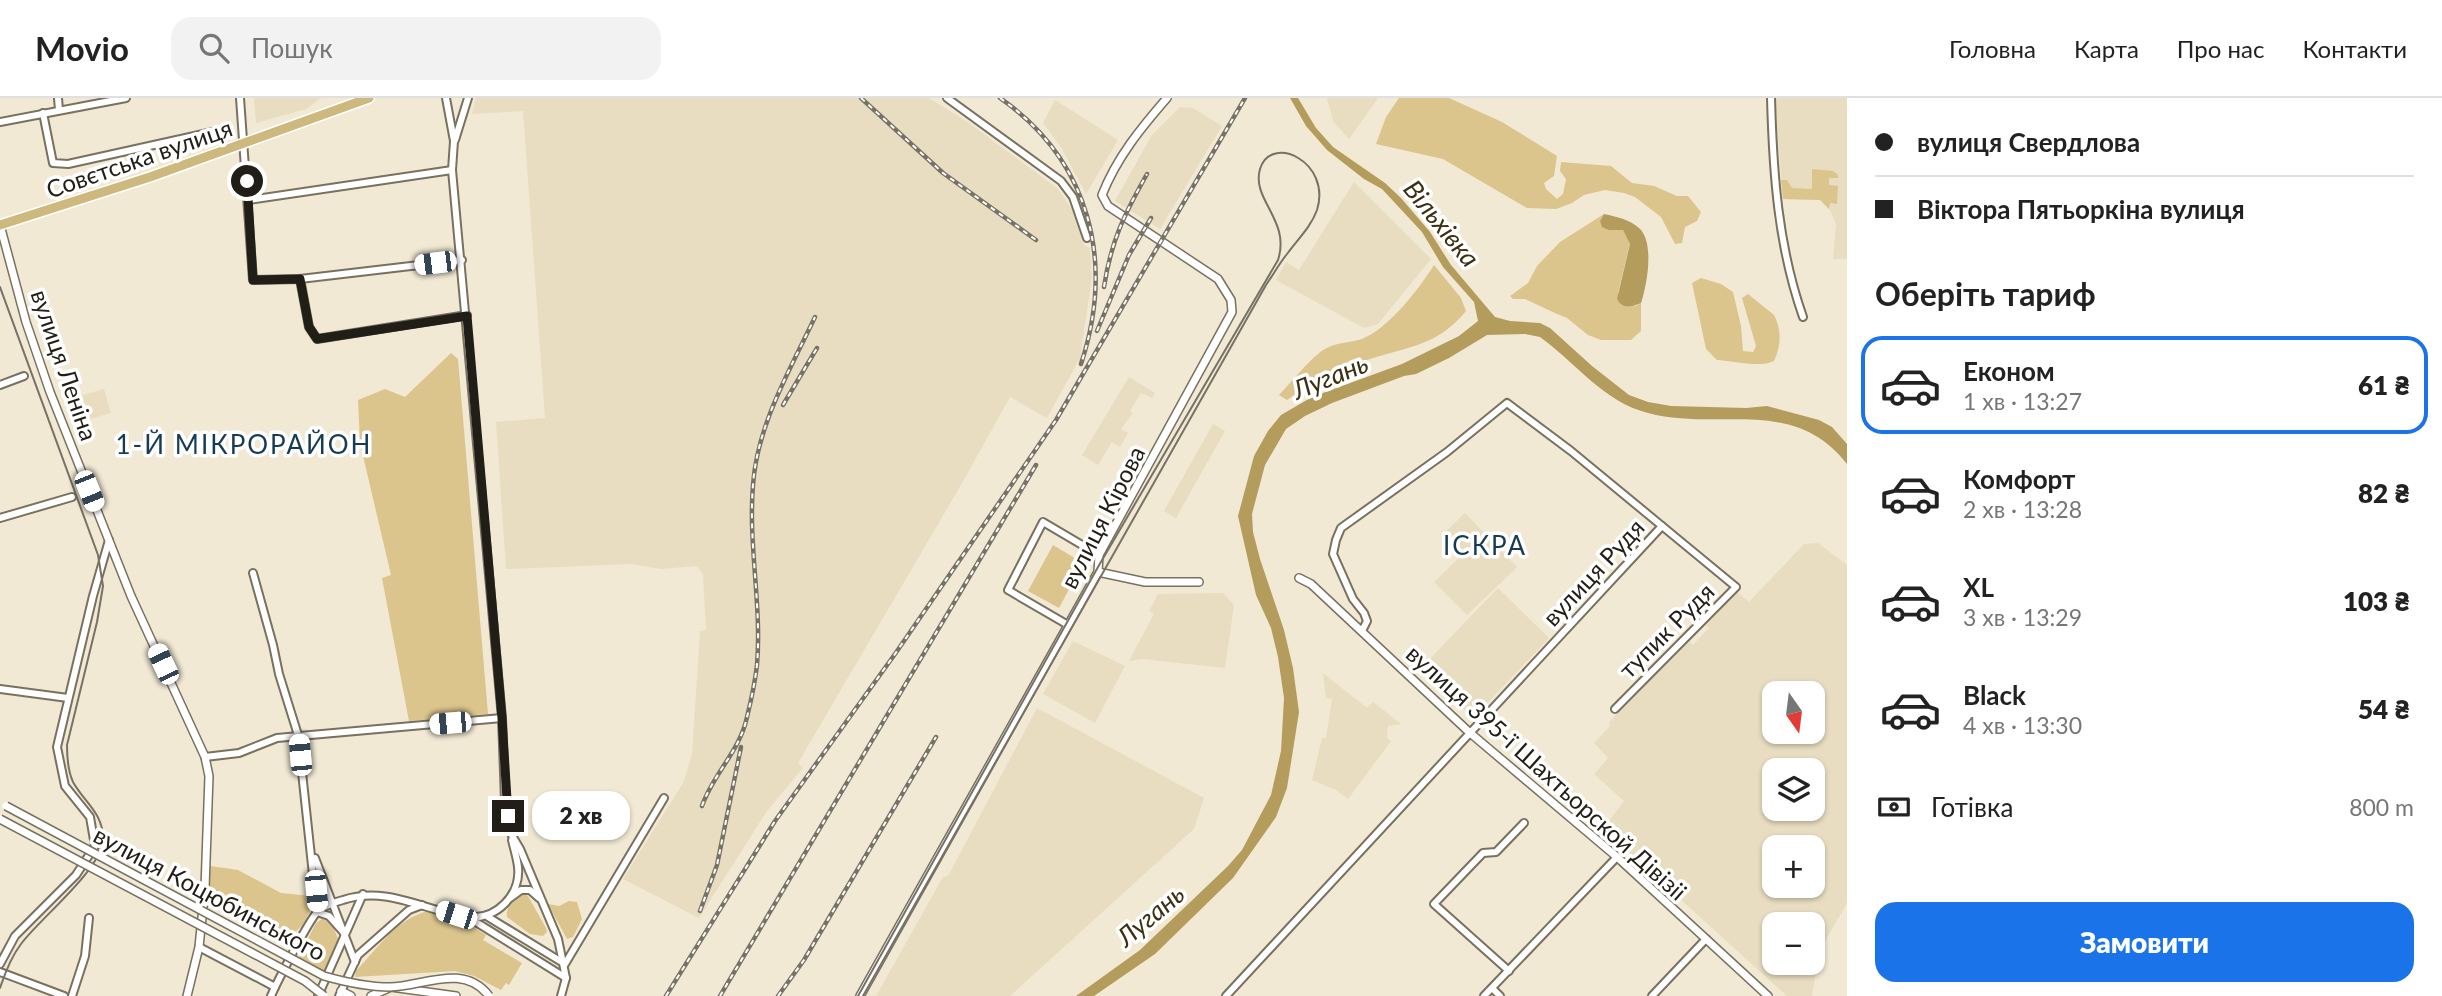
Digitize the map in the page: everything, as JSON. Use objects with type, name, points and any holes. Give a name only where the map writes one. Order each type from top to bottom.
[{"type":"main road","name":"Совєтська вулиця","points":[[0,224],[244,144],[369,98]]},
{"type":"street","points":[[58,98],[59,110]]},
{"type":"street","points":[[0,122],[126,98]]},
{"type":"street","points":[[240,98],[253,280],[300,279],[462,260]]},
{"type":"street","points":[[446,98],[454,141],[453,170],[502,718],[505,800],[518,868],[517,881],[508,900]]},
{"type":"street","points":[[454,141],[468,98]]},
{"type":"street","points":[[947,98],[1061,181],[1073,197],[1087,238]]},
{"type":"street","points":[[1770,98],[1778,219],[1795,295],[1803,317]]},
{"type":"street","name":"вулиця Кірова","points":[[860,996],[1098,572],[1099,555],[1232,312],[1231,300],[1218,279],[1108,206],[1102,195],[1131,140],[1166,99]]},
{"type":"street","points":[[43,113],[53,163],[68,164],[217,131]]},
{"type":"street","points":[[249,200],[453,170]]},
{"type":"street","name":"вулиця Леніна","points":[[0,224],[26,321],[50,392],[131,596],[205,757],[209,787],[204,894],[199,947],[187,996]]},
{"type":"street","points":[[300,279],[309,327],[317,339],[467,316]]},
{"type":"street","points":[[0,385],[24,376]]},
{"type":"street","name":"вулиця Рудя","points":[[1226,996],[1662,526],[1571,451],[1507,403],[1447,452],[1341,528],[1333,554],[1353,599],[1364,613],[1367,621],[1362,631]]},
{"type":"street","points":[[0,517],[72,498]]},
{"type":"street","points":[[1068,625],[1008,590],[1043,522],[1099,555]]},
{"type":"street","name":"тупик Рудя","points":[[1615,709],[1736,587],[1662,526]]},
{"type":"street","points":[[0,964],[15,936],[76,875],[96,846],[90,817],[65,786],[57,747],[90,607],[109,540]]},
{"type":"street","points":[[1098,572],[1145,582],[1199,582]]},
{"type":"street","points":[[253,573],[298,735],[317,912]]},
{"type":"street","name":"вулиця 395-ї Шахтьорской Дівізіі","points":[[1299,578],[1311,584],[1469,732],[1617,858],[1768,996]]},
{"type":"street","points":[[0,689],[68,698]]},
{"type":"street","points":[[205,757],[239,753],[277,738],[298,735],[502,718]]},
{"type":"street","points":[[565,964],[664,798]]},
{"type":"street","name":"вулиця Коцюбинського","points":[[3,805],[310,970],[350,983],[391,987],[426,980],[459,979],[473,983],[489,996]]},
{"type":"street","name":"вулиця Коцюбинського","points":[[0,819],[305,981],[324,996]]},
{"type":"street","points":[[1509,971],[1434,904],[1483,853],[1496,852],[1524,823]]},
{"type":"street","points":[[510,832],[520,849],[558,939],[566,978],[562,996]]},
{"type":"street","points":[[312,849],[355,962]]},
{"type":"street","points":[[1484,996],[1617,858]]},
{"type":"street","points":[[488,917],[520,890],[530,890],[540,899]]},
{"type":"street","points":[[204,894],[298,945]]},
{"type":"street","points":[[271,996],[317,912],[333,902],[363,894],[424,905],[469,918],[566,978]]},
{"type":"street","points":[[318,996],[363,894]]},
{"type":"street","points":[[351,996],[340,994],[358,955],[409,910],[424,905]]},
{"type":"street","points":[[317,912],[329,916],[345,934]]},
{"type":"street","points":[[469,918],[488,917],[565,964]]},
{"type":"street","points":[[72,996],[85,956],[89,918]]},
{"type":"street","points":[[1653,996],[1706,939]]},
{"type":"street","points":[[199,947],[275,987]]},
{"type":"street","points":[[0,972],[64,996]]},
{"type":"street","points":[[371,996],[391,987],[456,996]]},
{"type":"street","points":[[1492,988],[1500,996]]},
{"type":"street","points":[[1232,989],[1240,996]]},
{"type":"shaded area","points":[[254,98],[321,98],[306,109],[256,123]]},
{"type":"shaded area","points":[[476,98],[929,98],[969,123],[1057,188],[1074,212],[1084,245],[1090,248],[1092,277],[1080,358],[1047,418],[1010,397],[798,763],[803,768],[767,811],[699,918],[623,879],[683,783],[692,755],[700,631],[706,630],[703,574],[697,566],[661,569],[632,564],[506,569],[496,422],[545,418],[523,111],[472,114]]},
{"type":"shaded area","points":[[1290,98],[1298,98],[1316,128],[1333,147],[1385,183],[1401,198],[1430,232],[1451,265],[1495,317],[1540,323],[1550,328],[1629,395],[1648,402],[1671,406],[1767,406],[1819,420],[1832,427],[1847,444],[1847,464],[1826,443],[1803,430],[1779,423],[1675,418],[1632,408],[1591,381],[1540,337],[1525,334],[1487,335],[1416,374],[1332,403],[1286,429],[1265,465],[1252,514],[1253,532],[1260,559],[1284,630],[1299,712],[1287,788],[1276,817],[1233,878],[1155,954],[1094,996],[1076,996],[1140,950],[1228,866],[1242,850],[1271,795],[1281,751],[1284,698],[1271,628],[1256,595],[1238,516],[1254,456],[1268,431],[1281,415],[1312,397],[1402,364],[1459,336],[1478,321],[1474,302],[1443,267],[1422,232],[1382,189],[1364,179],[1327,150],[1306,126]]},
{"type":"shaded area","points":[[1327,98],[1378,98],[1349,139],[1333,121]]},
{"type":"shaded area","points":[[1399,98],[1449,98],[1502,122],[1557,156],[1554,176],[1544,183],[1546,189],[1557,199],[1563,194],[1566,179],[1560,171],[1561,162],[1611,166],[1632,183],[1654,186],[1677,196],[1688,196],[1701,212],[1697,221],[1685,227],[1682,243],[1675,244],[1661,217],[1635,197],[1624,193],[1605,190],[1584,195],[1556,209],[1527,208],[1443,159],[1376,144],[1386,117]]},
{"type":"shaded area","points":[[1775,98],[1847,98],[1847,259],[1833,259],[1836,224],[1830,210],[1821,200],[1783,199]]},
{"type":"shaded area","points":[[1055,100],[1118,140],[1086,194],[1061,147],[1043,123]]},
{"type":"shaded area","points":[[1180,107],[1193,108],[1222,126],[1160,229],[1115,201],[1152,135]]},
{"type":"shaded area","points":[[1812,169],[1833,171],[1838,175],[1838,178],[1829,178],[1829,185],[1838,186],[1837,204],[1830,203],[1829,209],[1820,200],[1783,199],[1781,180],[1787,180],[1792,188],[1812,189]]},
{"type":"shaded area","points":[[1354,182],[1431,259],[1378,324],[1364,328],[1276,280],[1286,262],[1299,270]]},
{"type":"shaded area","points":[[1604,214],[1600,221],[1609,230],[1623,230],[1630,243],[1618,293],[1635,306],[1641,303],[1641,331],[1631,340],[1601,340],[1588,335],[1567,318],[1525,299],[1513,299],[1510,296],[1528,283],[1537,266],[1560,242]]},
{"type":"shaded area","points":[[1604,214],[1631,222],[1644,235],[1648,264],[1641,303],[1624,306],[1617,299],[1630,244],[1623,230],[1602,227],[1600,221]]},
{"type":"shaded area","points":[[1434,265],[1461,298],[1466,311],[1455,323],[1422,343],[1348,367],[1287,400],[1279,395],[1325,349],[1362,339],[1383,326],[1412,296]]},
{"type":"shaded area","points":[[1701,278],[1721,284],[1733,292],[1741,326],[1743,351],[1753,352],[1756,346],[1742,298],[1748,294],[1774,315],[1780,338],[1774,361],[1754,364],[1717,360],[1706,349],[1692,283]]},
{"type":"shaded area","points":[[451,353],[458,359],[488,714],[409,721],[382,578],[391,575],[360,443],[358,400],[385,389],[405,397]]},
{"type":"shaded area","points":[[1129,377],[1155,393],[1152,398],[1141,393],[1130,411],[1133,413],[1121,429],[1128,433],[1120,447],[1112,442],[1098,465],[1082,455]]},
{"type":"shaded area","points":[[104,389],[111,413],[86,420],[79,396]]},
{"type":"shaded area","points":[[1213,424],[1225,431],[1176,518],[1164,511]]},
{"type":"shaded area","points":[[1465,513],[1517,567],[1467,615],[1434,582],[1461,556],[1441,536]]},
{"type":"shaded area","points":[[1818,543],[1847,565],[1847,903],[1825,942],[1825,912],[1762,912],[1762,973],[1603,829],[1624,801],[1594,774],[1608,758],[1594,743],[1610,726],[1609,722],[1689,642],[1693,645],[1709,628],[1706,625],[1737,592],[1749,602],[1804,544]]},
{"type":"shaded area","points":[[1053,545],[1083,563],[1059,608],[1028,591]]},
{"type":"shaded area","points":[[1498,588],[1549,638],[1473,718],[1421,668]]},
{"type":"shaded area","points":[[1223,593],[1234,605],[1225,668],[1142,659],[1129,661],[1154,614],[1149,611],[1158,594]]},
{"type":"shaded area","points":[[1073,641],[1125,666],[1095,723],[1043,694]]},
{"type":"shaded area","points":[[1323,673],[1367,708],[1373,702],[1401,724],[1388,726],[1387,738],[1391,741],[1348,799],[1336,790],[1312,780],[1322,738],[1326,738],[1332,699],[1326,698]]},
{"type":"shaded area","points":[[1037,708],[1204,798],[1194,829],[1010,996],[876,996],[943,877],[948,876]]},
{"type":"shaded area","points":[[210,866],[238,870],[281,893],[311,896],[305,921],[297,931],[285,934],[218,897],[209,886]]},
{"type":"shaded area","points":[[524,894],[528,896],[546,928],[547,932],[543,936],[530,934],[507,917],[511,903]]},
{"type":"shaded area","points":[[569,901],[577,902],[582,919],[573,937],[567,939],[548,904],[559,906]]},
{"type":"shaded area","points":[[428,911],[466,922],[486,935],[483,940],[522,963],[509,985],[506,983],[501,990],[474,976],[455,971],[355,977],[356,971],[397,927]]},
{"type":"shaded area","points":[[322,919],[332,923],[338,939],[324,972],[297,960],[316,923]]},
{"type":"shaded area","points":[[1764,975],[1815,975],[1812,996],[1787,996]]},
{"type":"tram line","points":[[858,996],[1098,567],[1278,260],[1281,246],[1279,233],[1261,191],[1260,169],[1266,158],[1276,153],[1287,153],[1298,158],[1316,178],[1319,193],[1317,210],[1308,228],[1266,285],[863,996]]},
{"type":"tram line","points":[[0,287],[98,555],[103,586],[67,745],[73,782],[100,822],[103,838],[101,850],[82,878],[21,944],[11,960],[0,988]]},
{"type":"railway","points":[[861,98],[943,173],[1036,240]]},
{"type":"railway","points":[[1000,98],[1031,123],[1055,152],[1074,183],[1087,216],[1094,251],[1095,288],[1091,326],[1081,364]]},
{"type":"railway","points":[[666,996],[775,821],[895,654],[1056,420],[1245,98]]},
{"type":"railway","points":[[1104,287],[1110,256],[1120,229],[1147,174]]},
{"type":"railway","points":[[1097,331],[1129,255],[1151,218]]},
{"type":"railway","points":[[702,806],[744,729],[755,678],[758,620],[752,508],[761,441],[776,398],[815,317]]},
{"type":"railway","points":[[783,405],[817,348]]},
{"type":"railway","points":[[720,996],[1036,465]]},
{"type":"railway","points":[[778,996],[804,960],[936,737]]},
{"type":"railway","points":[[700,911],[717,865],[741,747]]},
{"type":"district","name":"1-Й МІКРОРАЙОН","points":[[244,444]]},
{"type":"district","name":"ІСКРА","points":[[1485,545]]},
{"type":"route","points":[[247,181],[253,280],[300,279],[309,327],[317,339],[467,316],[508,816]]},
{"type":"water label","name":"Вільхівка","points":[[1442,223]]},
{"type":"water label","name":"Лугань","points":[[1330,376]]},
{"type":"water label","name":"Лугань","points":[[1150,915]]}]
